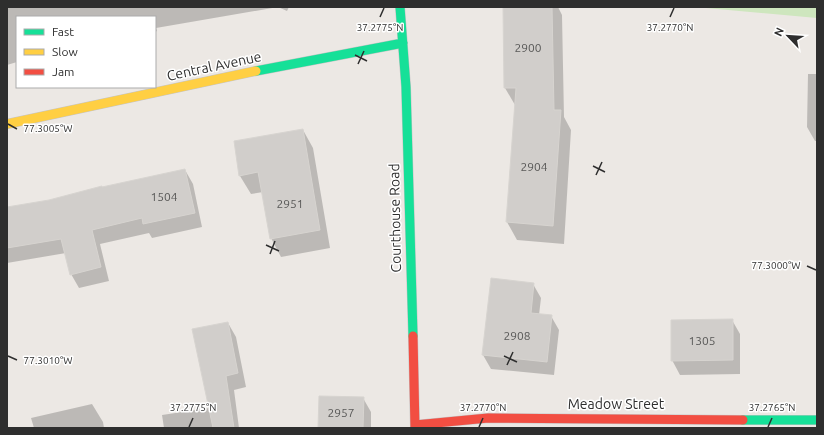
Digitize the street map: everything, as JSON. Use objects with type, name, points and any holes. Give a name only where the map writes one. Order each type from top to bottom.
[{"type":"street","name":"Courthouse Road","points":[[400,7],[406,88],[415,427]]},
{"type":"street","name":"Central Avenue","points":[[7,124],[403,43]]},
{"type":"street","name":"Meadow Street","points":[[415,427],[488,418],[817,420]]},
{"type":"green space","points":[[695,7],[817,7],[817,18]]},
{"type":"building","points":[[503,7],[552,7],[554,110],[561,110],[553,226],[506,222],[516,88],[504,88]]},
{"type":"building","points":[[303,129],[320,230],[270,239],[258,172],[239,176],[234,141]]},
{"type":"building","points":[[185,169],[195,213],[143,224],[142,218],[92,230],[101,267],[70,275],[61,239],[7,248],[7,207],[49,200],[102,186]]},
{"type":"building","points":[[491,278],[534,283],[531,313],[552,315],[547,362],[482,355]]},
{"type":"building","points":[[733,319],[733,360],[671,361],[671,320]]},
{"type":"building","points":[[228,322],[238,373],[226,376],[234,428],[213,428],[192,329]]},
{"type":"building","points":[[319,396],[364,397],[363,428],[318,428]]},
{"type":"traffic: fast","points":[[400,7],[406,87],[413,336]]},
{"type":"traffic: fast","points":[[256,71],[403,43]]},
{"type":"traffic: fast","points":[[743,420],[817,420]]},
{"type":"traffic: slow","points":[[7,124],[256,71]]},
{"type":"traffic: jam","points":[[413,336],[415,428]]},
{"type":"traffic: jam","points":[[415,425],[488,418],[743,420]]}]
